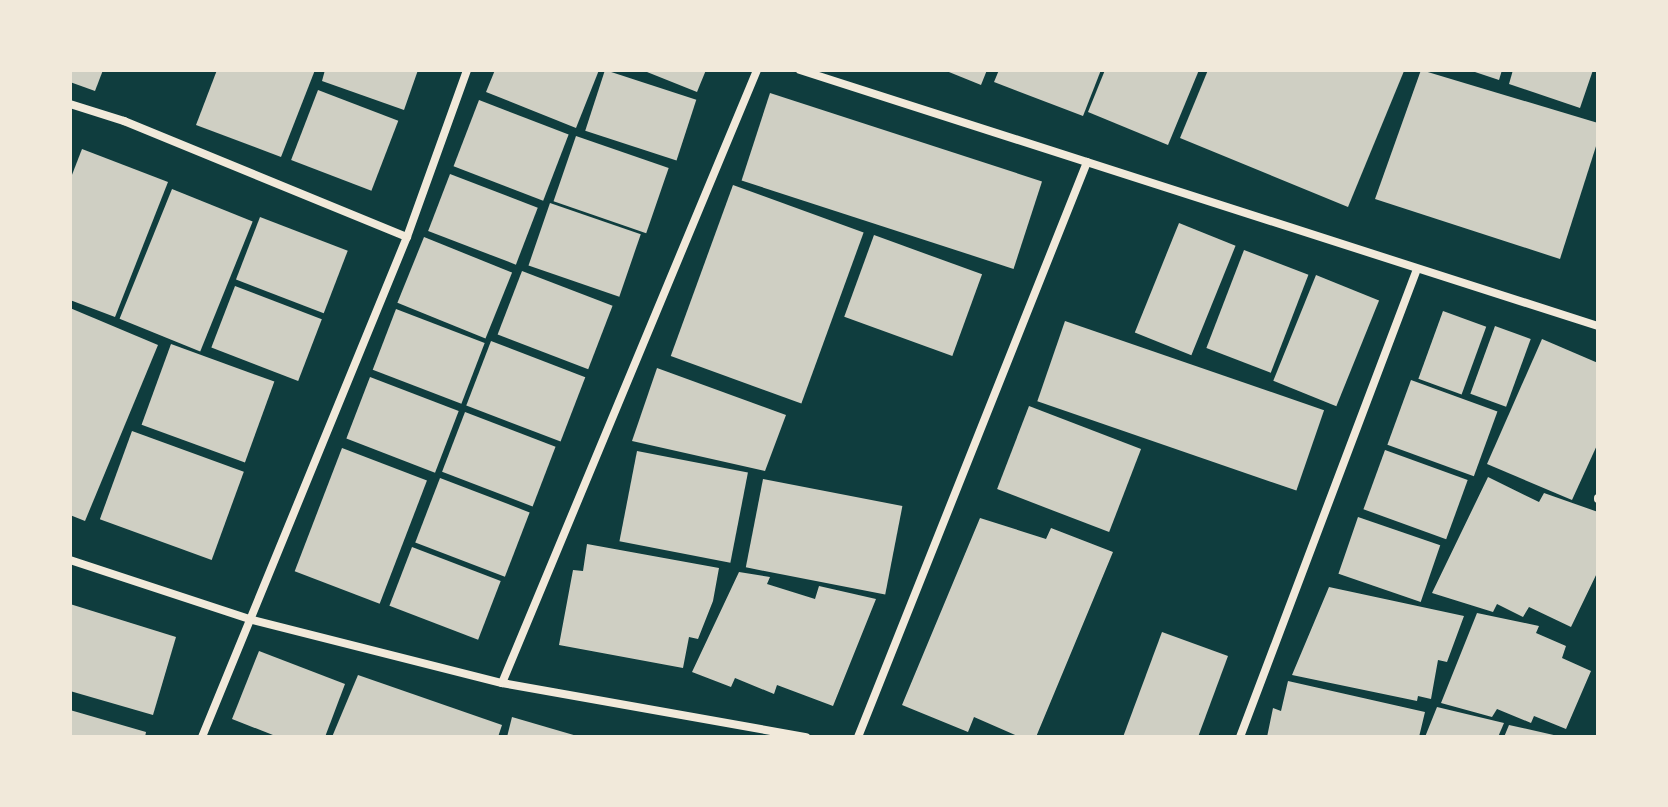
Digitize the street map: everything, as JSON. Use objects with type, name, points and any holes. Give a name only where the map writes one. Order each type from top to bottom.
[{"type":"street","points":[[202,737],[407,237],[467,70]]},
{"type":"street","points":[[502,683],[757,70]]},
{"type":"street","points":[[800,70],[1598,326]]},
{"type":"street","points":[[70,104],[124,121],[407,237]]},
{"type":"street","points":[[858,737],[1087,162]]},
{"type":"street","points":[[1240,737],[1417,269]]},
{"type":"street","points":[[70,560],[249,619],[502,683],[806,737]]},
{"type":"building","points":[[70,70],[103,70],[95,91],[70,82]]},
{"type":"building","points":[[217,70],[315,70],[281,157],[196,125]]},
{"type":"building","points":[[325,70],[418,70],[404,110],[322,81]]},
{"type":"building","points":[[495,70],[599,70],[576,128],[486,92]]},
{"type":"building","points":[[605,70],[696,100],[677,161],[585,131]]},
{"type":"building","points":[[642,70],[706,70],[697,92]]},
{"type":"building","points":[[944,70],[987,70],[981,85]]},
{"type":"building","points":[[999,70],[1101,70],[1083,116],[994,82]]},
{"type":"building","points":[[1105,70],[1199,70],[1168,145],[1088,112]]},
{"type":"building","points":[[1208,70],[1404,71],[1348,207],[1180,138]]},
{"type":"building","points":[[1421,70],[1598,123],[1598,140],[1560,259],[1375,199]]},
{"type":"building","points":[[1469,70],[1502,70],[1499,80]]},
{"type":"building","points":[[1513,70],[1593,70],[1580,108],[1509,84]]},
{"type":"building","points":[[318,90],[398,121],[371,191],[291,160]]},
{"type":"building","points":[[770,93],[1042,181],[1014,269],[742,180]]},
{"type":"building","points":[[479,100],[569,134],[543,201],[454,166]]},
{"type":"building","points":[[576,136],[669,168],[646,233],[554,201]]},
{"type":"building","points":[[82,149],[168,182],[115,317],[70,300],[70,180]]},
{"type":"building","points":[[450,174],[538,208],[516,265],[428,231]]},
{"type":"building","points":[[733,185],[864,233],[801,404],[671,356]]},
{"type":"building","points":[[172,189],[253,222],[200,351],[120,319]]},
{"type":"building","points":[[550,203],[641,234],[619,297],[529,265]]},
{"type":"building","points":[[260,217],[348,251],[324,313],[236,280]]},
{"type":"building","points":[[1179,223],[1236,246],[1191,355],[1135,332]]},
{"type":"building","points":[[874,235],[982,274],[952,356],[844,317]]},
{"type":"building","points":[[424,237],[512,273],[485,338],[397,303]]},
{"type":"building","points":[[1244,250],[1308,275],[1271,373],[1206,348]]},
{"type":"building","points":[[522,271],[613,306],[588,369],[498,334]]},
{"type":"building","points":[[1316,275],[1379,300],[1336,406],[1273,381]]},
{"type":"building","points":[[235,286],[322,319],[298,381],[211,348]]},
{"type":"building","points":[[70,308],[158,345],[85,521],[70,515]]},
{"type":"building","points":[[396,309],[485,343],[461,404],[373,370]]},
{"type":"building","points":[[1443,311],[1486,327],[1462,394],[1418,379]]},
{"type":"building","points":[[1065,321],[1324,410],[1296,491],[1037,401]]},
{"type":"building","points":[[1495,326],[1531,339],[1506,407],[1470,394]]},
{"type":"building","points":[[1542,339],[1598,363],[1598,443],[1572,500],[1487,464]]},
{"type":"building","points":[[491,341],[585,377],[561,442],[466,405]]},
{"type":"building","points":[[171,344],[274,382],[245,462],[142,425]]},
{"type":"building","points":[[657,368],[786,415],[765,471],[632,441]]},
{"type":"building","points":[[370,377],[459,411],[435,473],[346,439]]},
{"type":"building","points":[[1411,380],[1497,411],[1474,476],[1387,445]]},
{"type":"building","points":[[1029,406],[1141,449],[1109,532],[997,489]]},
{"type":"building","points":[[465,412],[556,447],[533,507],[442,472]]},
{"type":"building","points":[[132,431],[244,472],[212,560],[100,519]]},
{"type":"building","points":[[342,448],[427,481],[380,604],[295,571]]},
{"type":"building","points":[[1385,450],[1468,480],[1446,539],[1363,509]]},
{"type":"building","points":[[637,451],[748,473],[730,563],[619,541]]},
{"type":"building","points":[[1488,477],[1539,502],[1544,493],[1598,512],[1598,571],[1571,627],[1529,607],[1523,617],[1497,604],[1493,612],[1432,593]]},
{"type":"building","points":[[440,478],[530,512],[505,577],[415,542]]},
{"type":"building","points":[[763,479],[902,506],[885,594],[746,567]]},
{"type":"building","points":[[1358,517],[1440,545],[1421,602],[1338,574]]},
{"type":"building","points":[[980,518],[1046,539],[1051,528],[1113,552],[1036,737],[1020,737],[974,717],[968,732],[902,705]]},
{"type":"building","points":[[587,544],[719,568],[713,601],[698,639],[689,637],[683,668],[559,645],[573,570],[583,571]]},
{"type":"building","points":[[412,547],[501,581],[478,640],[389,606]]},
{"type":"building","points":[[739,572],[770,577],[767,584],[815,599],[819,586],[876,599],[833,706],[777,685],[774,694],[735,678],[731,687],[692,672]]},
{"type":"building","points":[[1329,587],[1464,616],[1447,662],[1438,660],[1431,699],[1418,696],[1417,701],[1292,675]]},
{"type":"building","points":[[70,604],[176,637],[153,715],[70,691]]},
{"type":"building","points":[[1477,613],[1539,626],[1536,633],[1566,646],[1562,658],[1591,671],[1566,729],[1534,716],[1531,723],[1497,709],[1492,717],[1441,703]]},
{"type":"building","points":[[1162,632],[1228,656],[1198,737],[1123,737]]},
{"type":"building","points":[[259,651],[345,684],[325,737],[278,737],[232,719]]},
{"type":"building","points":[[358,675],[502,725],[498,737],[332,737]]},
{"type":"building","points":[[1288,681],[1425,712],[1419,737],[1267,737],[1273,708],[1281,711]]},
{"type":"building","points":[[1437,707],[1504,723],[1498,737],[1425,737]]},
{"type":"building","points":[[70,710],[146,732],[145,737],[70,737]]},
{"type":"building","points":[[512,717],[577,736],[577,737],[507,737]]},
{"type":"building","points":[[1509,725],[1558,736],[1558,737],[1504,737]]}]
